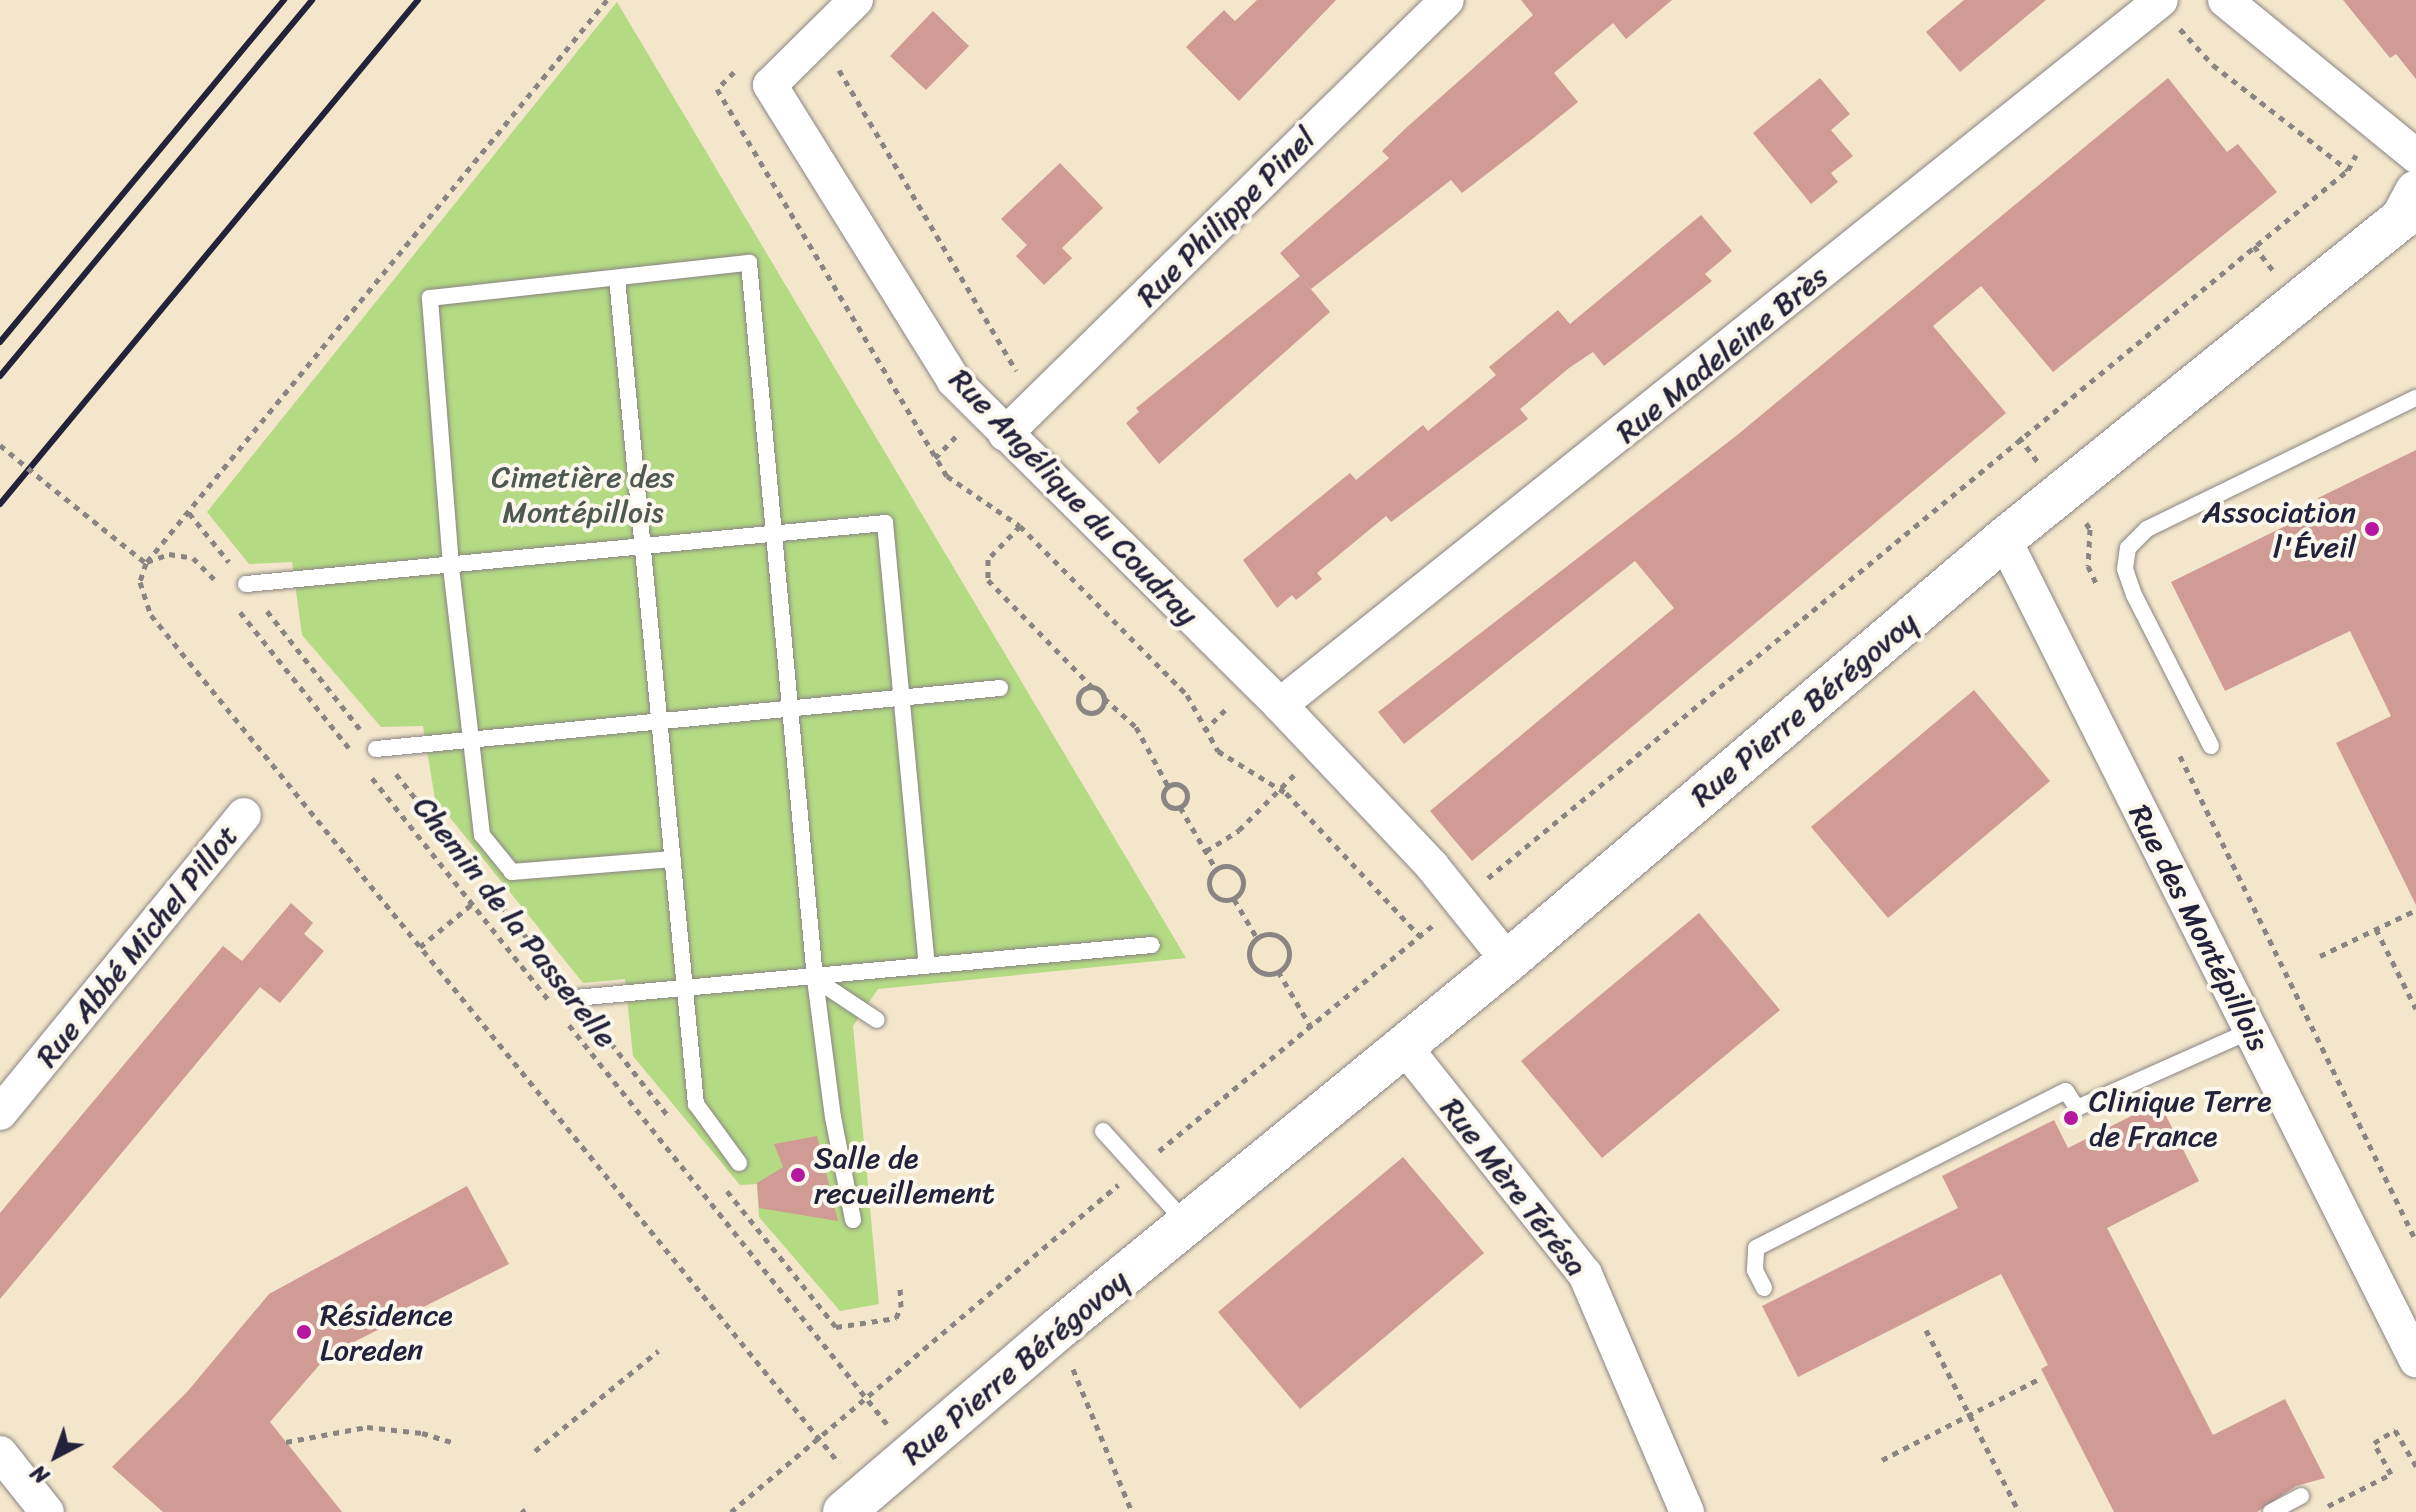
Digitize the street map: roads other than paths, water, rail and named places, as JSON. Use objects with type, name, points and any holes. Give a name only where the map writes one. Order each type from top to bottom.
[{"type":"street","name":"Rue Angélique du Coudray","points":[[856,0],[770,85],[954,381],[1280,705],[1460,901],[1508,961]]},
{"type":"street","name":"Rue Philippe Pinel","points":[[1005,434],[1447,0]]},
{"type":"street","points":[[2225,0],[2416,156]]},
{"type":"street","name":"Rue Madeleine Brès","points":[[1280,705],[2159,2]]},
{"type":"street","name":"Rue Pierre Bérégovoy","points":[[854,1503],[1057,1330],[1508,961],[2004,539],[2402,218],[2416,192]]},
{"type":"street","name":"Rue des Montépillois","points":[[2004,539],[2416,1360]]},
{"type":"street","name":"Rue Abbé Michel Pillot","points":[[0,1113],[244,815]]},
{"type":"street","name":"Rue Mère Térésa","points":[[1404,1046],[1585,1274],[1687,1512]]},
{"type":"street","points":[[0,1453],[47,1512]]},
{"type":"lane","points":[[673,859],[512,872],[482,835],[451,566],[430,298],[749,263],[815,979],[833,1117],[853,1220]]},
{"type":"lane","points":[[617,278],[696,1104],[739,1163]]},
{"type":"lane","points":[[2211,746],[2134,595],[2125,569],[2128,548],[2147,529],[2416,398]]},
{"type":"lane","points":[[246,584],[885,523],[927,965]]},
{"type":"lane","points":[[376,749],[1000,688]]},
{"type":"lane","points":[[575,998],[686,991],[1152,945]]},
{"type":"lane","points":[[815,979],[877,1020]]},
{"type":"lane","points":[[1764,1288],[1755,1270],[1756,1248],[2066,1091],[2077,1108],[2250,1031]]},
{"type":"lane","points":[[1103,1131],[1187,1224]]},
{"type":"lane","points":[[2272,1512],[2301,1496]]},
{"type":"railway","points":[[0,342],[284,0]]},
{"type":"railway","points":[[0,376],[312,0]]},
{"type":"railway","points":[[0,504],[418,0]]},
{"type":"place","name":"Association l'Éveil","points":[[2372,529]]},
{"type":"place","name":"Clinique Terre de France","points":[[2071,1118]]},
{"type":"place","name":"Salle de recueillement","points":[[798,1175]]},
{"type":"place","name":"Résidence Loreden","points":[[304,1332]]},
{"type":"park label","name":"Cimetière des Montépillois","points":[[583,494]]}]
